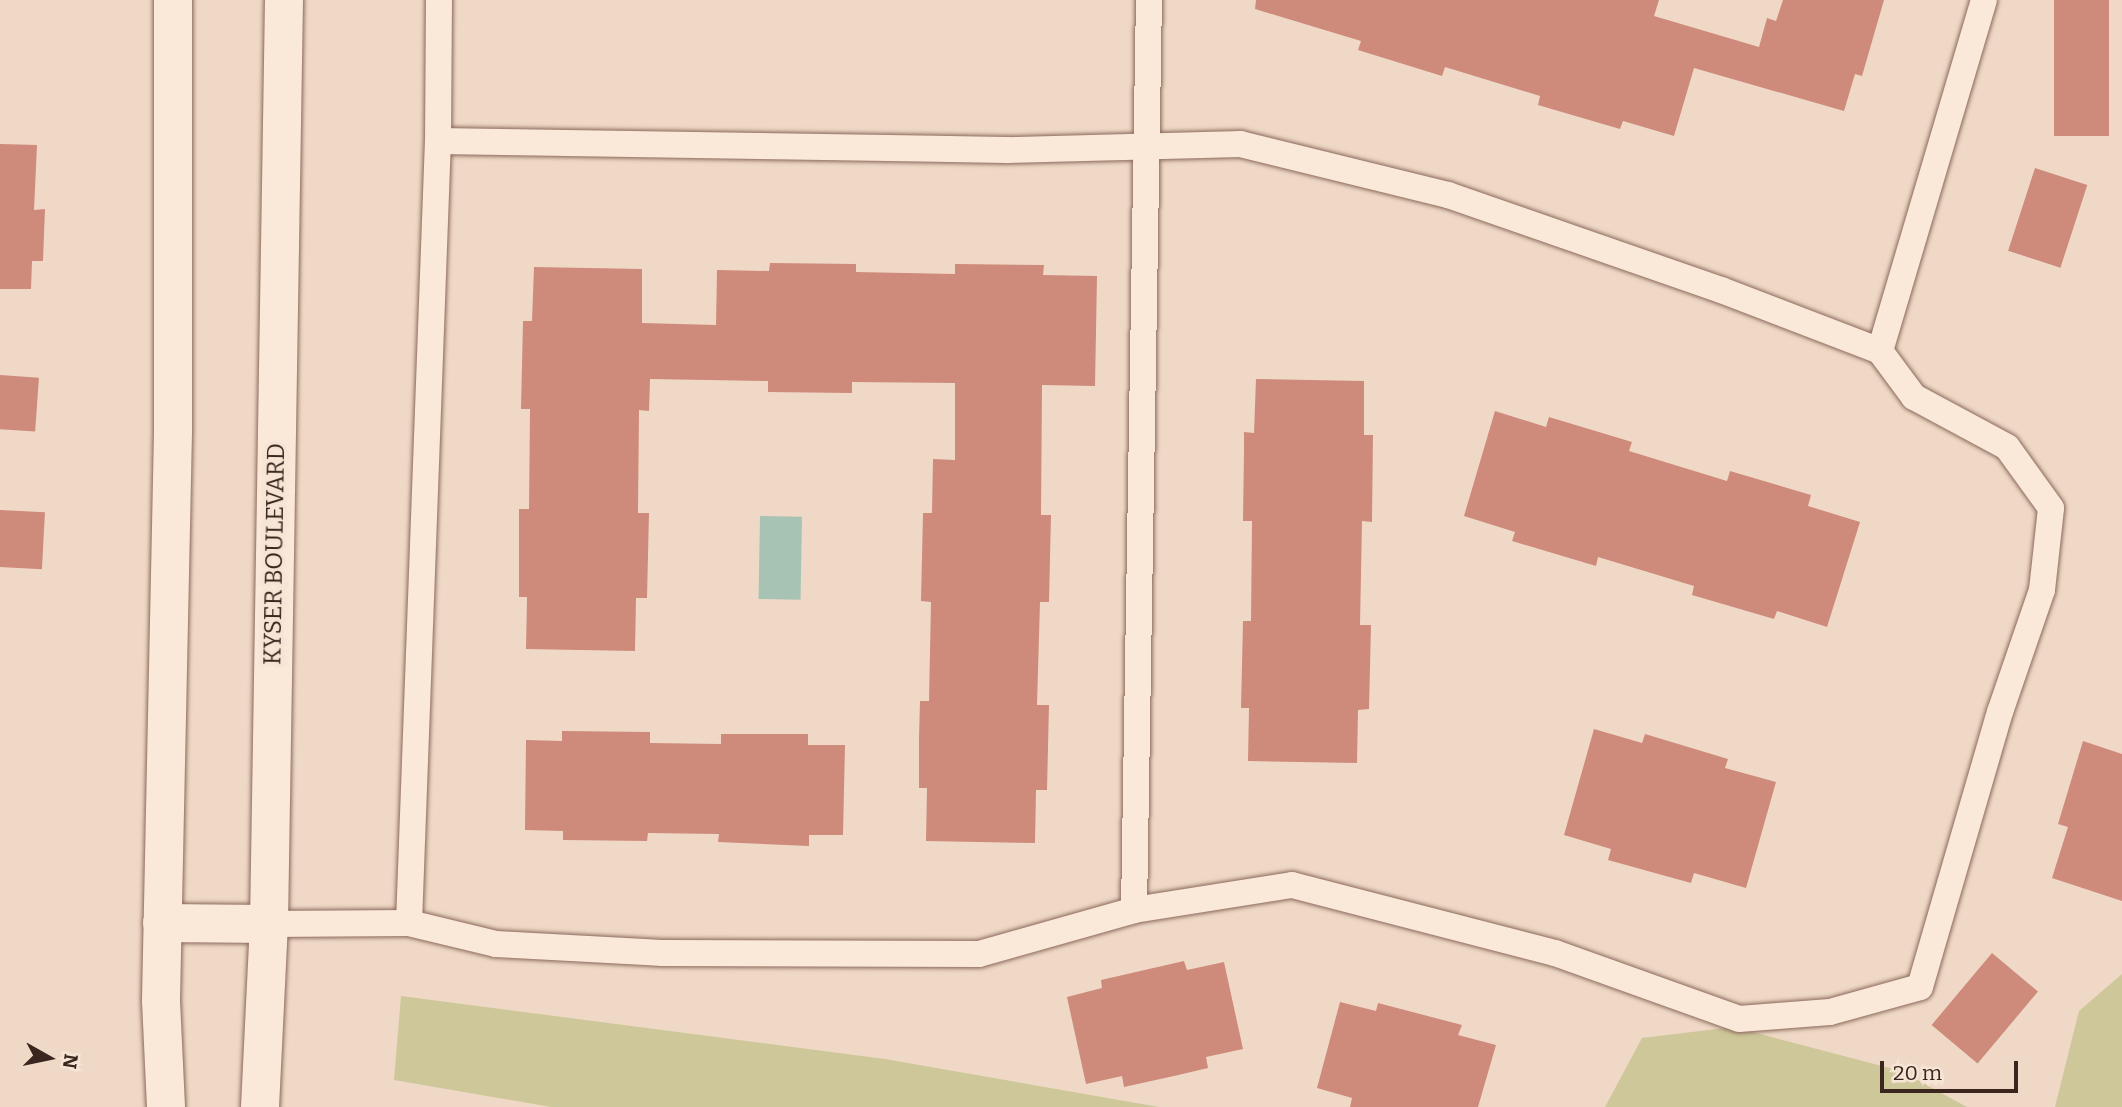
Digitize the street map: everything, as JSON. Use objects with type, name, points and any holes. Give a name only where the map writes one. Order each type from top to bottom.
[{"type":"street","points":[[166,1107],[162,923],[173,432],[173,0]]},
{"type":"street","name":"KYSER BOULEVARD","points":[[260,1107],[269,924],[284,0]]},
{"type":"street","points":[[162,923],[269,924]]},
{"type":"lane","points":[[410,923],[438,141],[439,0]]},
{"type":"lane","points":[[1134,910],[1149,0]]},
{"type":"lane","points":[[1880,351],[1983,0]]},
{"type":"lane","points":[[269,924],[410,923],[496,944],[663,953],[979,954],[1134,910],[1292,885],[1555,953],[1739,1019],[1830,1012],[1920,987],[2000,712],[2042,590],[2051,508],[2007,447],[1914,397],[1880,351],[1720,290],[1448,195],[1241,144],[1007,150],[438,141]]},
{"type":"shaded area","points":[[760,516],[802,517],[801,600],[759,599]]},
{"type":"shaded area","points":[[2122,974],[2122,1107],[2055,1107],[2079,1011]]},
{"type":"shaded area","points":[[401,996],[885,1059],[1159,1107],[551,1107],[394,1080]]},
{"type":"shaded area","points":[[1733,1027],[1901,1071],[1967,1107],[1605,1107],[1642,1038]]},
{"type":"building","points":[[1256,0],[1659,0],[1654,16],[1759,47],[1767,18],[1776,21],[1783,0],[1884,0],[1862,76],[1855,74],[1844,111],[1694,68],[1674,136],[1623,121],[1620,129],[1538,105],[1540,96],[1445,67],[1442,76],[1358,50],[1361,41],[1255,9]]},
{"type":"building","points":[[2054,0],[2109,0],[2109,136],[2054,136]]},
{"type":"building","points":[[0,144],[37,145],[34,210],[45,209],[43,261],[32,261],[31,289],[0,289]]},
{"type":"building","points":[[2035,168],[2087,185],[2060,268],[2008,251]]},
{"type":"building","points":[[770,263],[856,264],[856,272],[955,274],[955,264],[1044,265],[1043,275],[1097,276],[1095,386],[1042,385],[1041,515],[1051,515],[1049,602],[1040,602],[1037,705],[1049,705],[1047,790],[1036,790],[1035,843],[926,841],[927,788],[919,788],[919,738],[920,701],[929,701],[931,602],[921,601],[923,513],[932,513],[933,459],[955,460],[955,383],[852,382],[852,393],[768,392],[768,381],[650,379],[649,411],[639,410],[638,513],[649,513],[647,598],[636,598],[635,651],[526,649],[527,597],[519,597],[519,509],[529,509],[530,409],[521,409],[523,321],[532,321],[534,267],[642,269],[642,323],[716,325],[717,270],[769,271]]},
{"type":"building","points":[[0,375],[39,378],[35,432],[0,429]]},
{"type":"building","points":[[1256,379],[1364,381],[1364,435],[1373,435],[1372,522],[1362,521],[1360,625],[1371,625],[1369,709],[1358,710],[1357,763],[1248,761],[1249,708],[1241,708],[1243,621],[1251,621],[1252,521],[1243,521],[1244,432],[1254,433]]},
{"type":"building","points":[[1495,411],[1546,427],[1549,417],[1632,442],[1629,451],[1727,481],[1730,471],[1811,495],[1808,506],[1860,522],[1827,627],[1777,611],[1774,619],[1692,595],[1694,586],[1598,557],[1596,566],[1512,541],[1515,532],[1464,516]]},
{"type":"building","points":[[0,510],[45,512],[42,569],[0,567]]},
{"type":"building","points":[[1594,729],[1642,743],[1645,734],[1728,759],[1725,768],[1776,782],[1746,888],[1694,873],[1691,883],[1608,860],[1611,849],[1564,835]]},
{"type":"building","points":[[562,731],[650,732],[650,743],[721,744],[721,734],[808,734],[808,745],[845,745],[843,835],[809,835],[809,846],[718,842],[719,834],[648,833],[647,841],[563,840],[563,831],[525,830],[526,740],[562,741]]},
{"type":"building","points":[[2083,741],[2122,754],[2122,901],[2052,878],[2068,827],[2058,824]]},
{"type":"building","points":[[1992,953],[2038,992],[1978,1064],[1932,1025]]},
{"type":"building","points":[[1184,961],[1187,970],[1224,962],[1243,1049],[1206,1057],[1208,1068],[1174,1076],[1124,1087],[1122,1076],[1086,1084],[1067,997],[1102,988],[1101,980]]},
{"type":"building","points":[[1340,1002],[1376,1011],[1378,1003],[1462,1025],[1458,1035],[1496,1045],[1478,1107],[1350,1107],[1352,1098],[1317,1088]]}]
